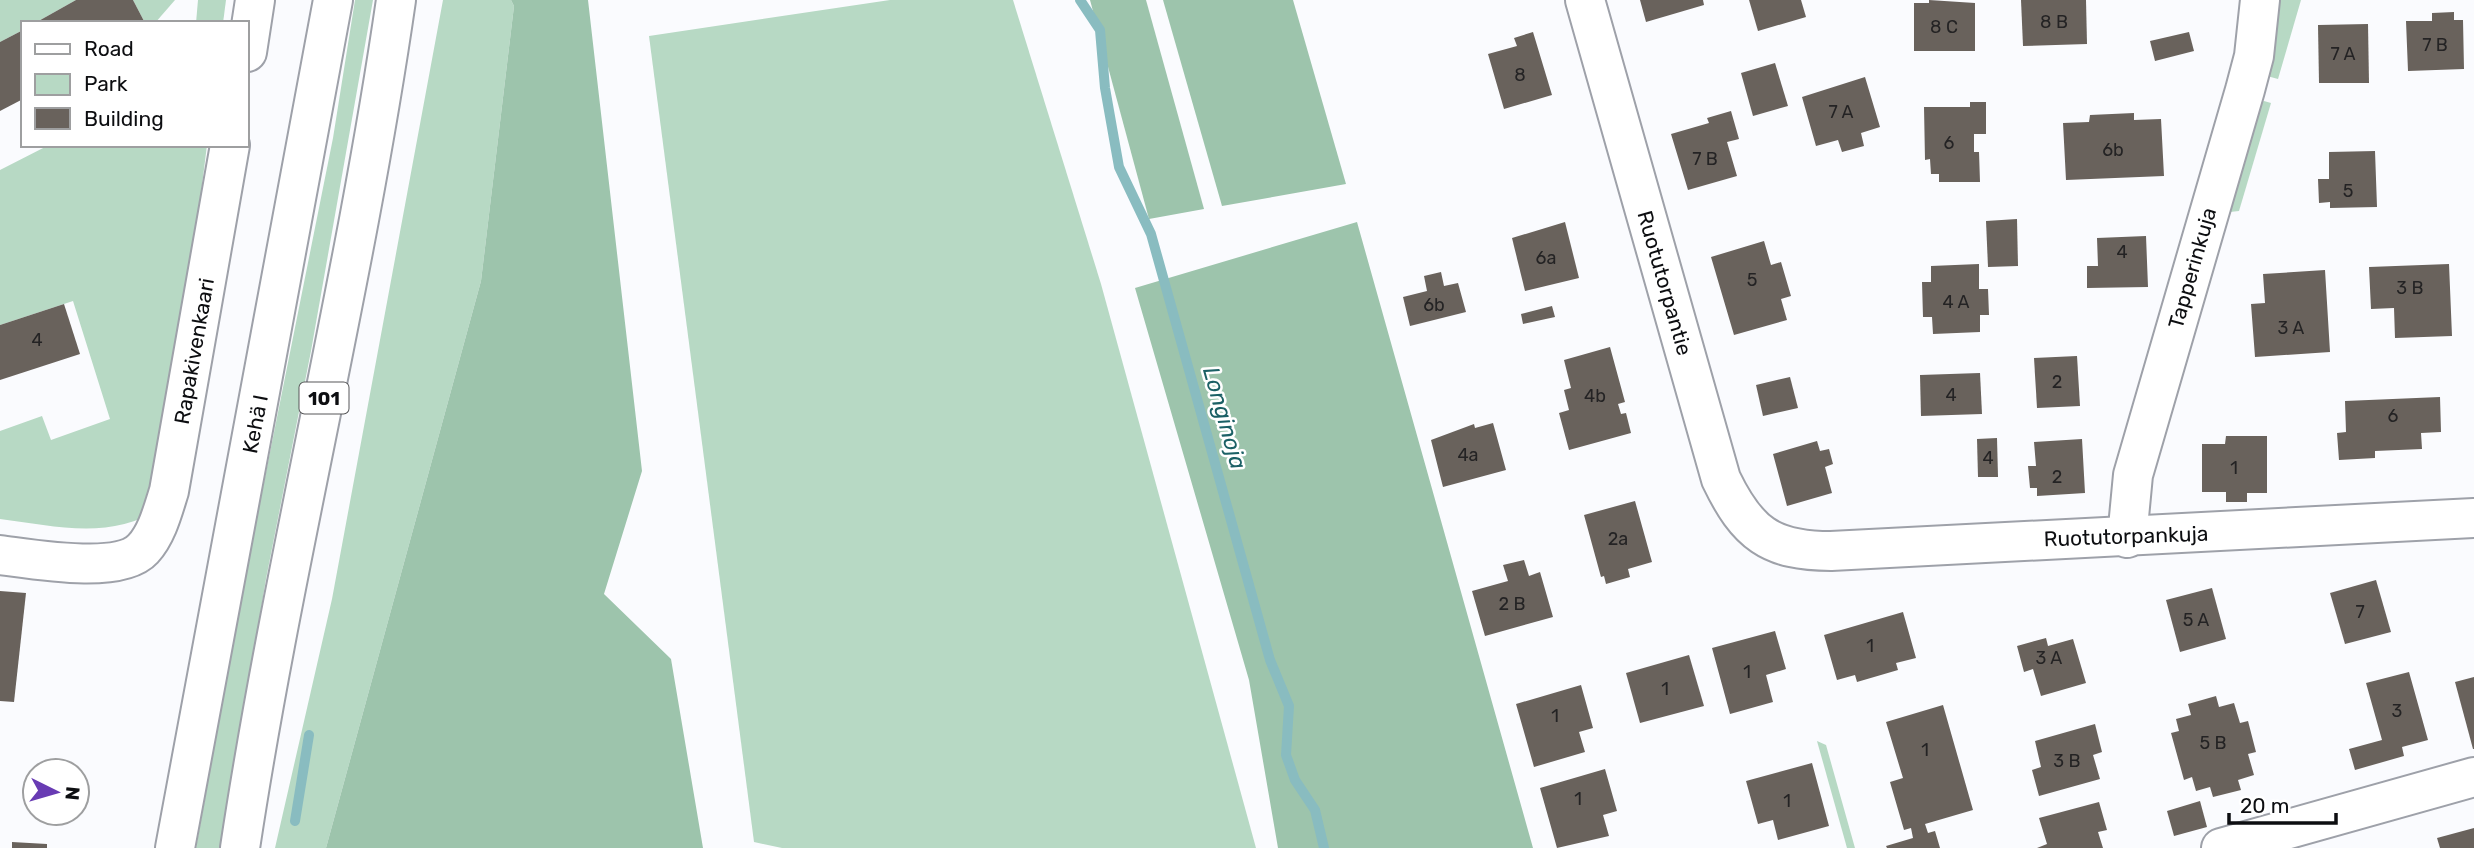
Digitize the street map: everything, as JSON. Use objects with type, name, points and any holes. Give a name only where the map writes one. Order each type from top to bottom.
[{"type":"main road","points":[[248,46],[256,0]]},
{"type":"main road","name":"Kehä I","points":[[175,848],[332,0]]},
{"type":"main road","name":"101","points":[[240,848],[257,739],[388,57],[396,0]]},
{"type":"main road","points":[[388,57],[409,0]]},
{"type":"main road","name":"Ruotutorpantie","points":[[1585,0],[1721,479],[1746,523],[1779,545]]},
{"type":"main road","name":"Tapperinkuja","points":[[2127,538],[2133,475],[2245,90],[2254,56],[2260,0]]},
{"type":"main road","name":"Rapakivenkaari","points":[[0,555],[68,563],[121,561],[142,551],[159,522],[169,491],[230,147]]},
{"type":"main road","name":"Ruotutorpankuja","points":[[1779,545],[1804,551],[1831,551],[2127,538],[2474,518]]},
{"type":"main road","points":[[2221,848],[2474,777]]},
{"type":"green space","points":[[0,0],[76,0],[39,21],[21,21],[21,31],[0,42]]},
{"type":"green space","points":[[133,0],[175,0],[157,21],[144,21]]},
{"type":"green space","points":[[198,0],[226,0],[223,21],[196,21]]},
{"type":"green space","points":[[355,0],[373,0],[311,351],[266,579],[221,848],[196,848],[244,582],[333,138]]},
{"type":"green space","points":[[443,0],[511,0],[514,6],[481,281],[326,848],[275,848],[332,599]]},
{"type":"green space","points":[[511,0],[588,0],[642,471],[604,594],[671,659],[703,848],[326,848],[481,281],[514,6]]},
{"type":"green space","points":[[890,0],[1013,0],[1101,284],[1256,848],[782,848],[754,842],[649,36]]},
{"type":"green space","points":[[1090,0],[1146,0],[1204,209],[1149,219]]},
{"type":"green space","points":[[1163,0],[1293,0],[1346,184],[1222,206]]},
{"type":"green space","points":[[2275,0],[2301,0],[2278,79],[2267,76]]},
{"type":"green space","points":[[2264,101],[2271,103],[2239,211],[2230,212],[2226,209],[2256,105]]},
{"type":"green space","points":[[45,147],[207,147],[162,507],[143,518],[104,528],[63,527],[0,519],[0,431],[42,416],[51,440],[110,419],[73,301],[0,325],[0,170]]},
{"type":"green space","points":[[1357,222],[1533,848],[1278,848],[1249,680],[1135,288]]},
{"type":"green space","points":[[1817,741],[1826,745],[1855,848],[1847,848]]},
{"type":"building","points":[[76,0],[133,0],[144,21],[39,21]]},
{"type":"building","points":[[1640,0],[1703,0],[1704,5],[1646,22]]},
{"type":"building","points":[[1749,0],[1801,0],[1806,17],[1758,31]]},
{"type":"building","points":[[1929,0],[1975,3],[1975,51],[1914,51],[1914,3],[1929,3]]},
{"type":"building","points":[[2021,0],[2086,0],[2087,44],[2023,46]]},
{"type":"building","points":[[2454,12],[2454,20],[2463,20],[2464,69],[2408,71],[2406,21],[2432,21],[2432,13]]},
{"type":"building","points":[[2368,24],[2369,83],[2319,83],[2318,25]]},
{"type":"building","points":[[21,31],[21,100],[0,111],[0,42]]},
{"type":"building","points":[[1533,32],[1552,95],[1504,109],[1488,54],[1517,46],[1514,38]]},
{"type":"building","points":[[2189,32],[2194,51],[2155,61],[2150,41]]},
{"type":"building","points":[[1775,63],[1788,106],[1753,116],[1741,73]]},
{"type":"building","points":[[1865,77],[1880,127],[1861,133],[1864,146],[1842,152],[1838,140],[1816,146],[1802,97]]},
{"type":"building","points":[[1970,102],[1986,102],[1986,134],[1974,134],[1974,152],[1979,152],[1980,182],[1939,182],[1939,174],[1931,174],[1930,159],[1925,160],[1924,107],[1970,107]]},
{"type":"building","points":[[1731,111],[1739,139],[1727,142],[1737,176],[1688,190],[1671,134],[1709,123],[1707,118]]},
{"type":"building","points":[[2134,113],[2134,120],[2161,119],[2164,176],[2066,180],[2063,123],[2089,122],[2090,115]]},
{"type":"building","points":[[2375,151],[2377,207],[2330,208],[2330,202],[2319,203],[2318,179],[2329,179],[2329,152]]},
{"type":"building","points":[[2017,219],[2018,266],[1988,267],[1986,221]]},
{"type":"building","points":[[1565,222],[1579,278],[1525,291],[1512,238]]},
{"type":"building","points":[[2146,236],[2148,287],[2087,288],[2087,266],[2098,266],[2097,238]]},
{"type":"building","points":[[1764,241],[1771,265],[1781,262],[1791,296],[1781,299],[1787,320],[1734,335],[1711,257]]},
{"type":"building","points":[[1979,264],[1979,289],[1988,289],[1989,315],[1980,315],[1980,332],[1933,334],[1932,317],[1923,317],[1922,282],[1931,282],[1931,266]]},
{"type":"building","points":[[2449,264],[2452,336],[2395,338],[2394,308],[2371,309],[2369,267]]},
{"type":"building","points":[[2325,270],[2330,352],[2255,357],[2251,304],[2265,303],[2263,274]]},
{"type":"building","points":[[1441,272],[1444,286],[1458,283],[1466,312],[1410,326],[1403,297],[1427,291],[1424,276]]},
{"type":"building","points":[[64,304],[80,354],[0,380],[0,325]]},
{"type":"building","points":[[1552,306],[1555,317],[1523,324],[1521,314]]},
{"type":"building","points":[[1610,347],[1625,402],[1618,404],[1621,414],[1626,413],[1631,433],[1569,450],[1559,413],[1569,410],[1564,390],[1571,388],[1564,360]]},
{"type":"building","points":[[2077,356],[2080,406],[2037,408],[2034,358]]},
{"type":"building","points":[[1980,373],[1982,414],[1921,416],[1920,375]]},
{"type":"building","points":[[1790,377],[1798,408],[1763,416],[1756,385]]},
{"type":"building","points":[[2440,397],[2441,432],[2421,433],[2422,449],[2375,451],[2375,458],[2339,460],[2337,433],[2346,432],[2345,401]]},
{"type":"building","points":[[1493,423],[1506,470],[1443,487],[1431,440],[1474,424],[1475,428]]},
{"type":"building","points":[[2226,436],[2267,436],[2267,493],[2247,493],[2247,502],[2226,502],[2226,492],[2202,492],[2202,444],[2225,444]]},
{"type":"building","points":[[1997,438],[1998,477],[1978,477],[1977,439]]},
{"type":"building","points":[[2082,439],[2085,493],[2037,496],[2037,488],[2030,488],[2028,466],[2036,466],[2034,442]]},
{"type":"building","points":[[1817,441],[1820,451],[1829,449],[1833,464],[1825,467],[1832,493],[1787,506],[1773,454]]},
{"type":"building","points":[[1635,501],[1652,562],[1628,569],[1630,577],[1606,584],[1604,576],[1601,577],[1584,515]]},
{"type":"building","points":[[1524,560],[1529,576],[1540,572],[1553,617],[1485,636],[1472,591],[1508,581],[1503,565]]},
{"type":"building","points":[[2376,580],[2391,632],[2345,644],[2330,593]]},
{"type":"building","points":[[2212,588],[2226,639],[2180,652],[2166,600]]},
{"type":"building","points":[[0,591],[26,593],[14,702],[0,701]]},
{"type":"building","points":[[1903,612],[1916,658],[1896,663],[1898,670],[1857,682],[1855,675],[1837,680],[1824,635]]},
{"type":"building","points":[[1775,631],[1786,669],[1766,675],[1773,702],[1730,714],[1712,648]]},
{"type":"building","points":[[2046,638],[2048,646],[2073,639],[2086,683],[2041,696],[2033,669],[2024,672],[2017,646]]},
{"type":"building","points":[[1689,655],[1704,706],[1640,723],[1626,673]]},
{"type":"building","points":[[2409,672],[2428,740],[2402,747],[2404,756],[2355,770],[2349,749],[2382,740],[2366,683]]},
{"type":"building","points":[[2474,677],[2474,749],[2473,749],[2455,682]]},
{"type":"building","points":[[1581,685],[1593,728],[1579,732],[1585,752],[1534,767],[1516,704]]},
{"type":"building","points":[[2216,696],[2219,707],[2234,703],[2240,723],[2248,721],[2256,752],[2248,754],[2254,775],[2238,780],[2241,790],[2213,797],[2210,787],[2196,791],[2192,777],[2184,780],[2171,733],[2179,731],[2176,719],[2191,715],[2188,704]]},
{"type":"building","points":[[1943,705],[1973,810],[1925,824],[1928,833],[1935,831],[1940,848],[1887,848],[1886,846],[1913,838],[1911,828],[1904,830],[1890,782],[1903,778],[1886,722]]},
{"type":"building","points":[[2095,724],[2102,752],[2093,755],[2100,779],[2039,796],[2032,770],[2041,767],[2035,741]]},
{"type":"building","points":[[1812,763],[1829,826],[1778,840],[1773,820],[1758,824],[1746,781]]},
{"type":"building","points":[[1605,769],[1617,811],[1603,815],[1609,836],[1557,848],[1540,788]]},
{"type":"building","points":[[2200,801],[2207,827],[2174,836],[2167,811]]},
{"type":"building","points":[[2099,802],[2107,830],[2098,832],[2103,848],[2037,848],[2047,844],[2039,818]]},
{"type":"building","points":[[2474,828],[2474,848],[2440,848],[2437,838]]},
{"type":"building","points":[[12,842],[47,844],[47,848],[12,848]]},
{"type":"waterway","name":"Longinoja","points":[[1080,0],[1100,30],[1105,88],[1119,167],[1151,234],[1270,660],[1289,706],[1286,755],[1295,780],[1315,810],[1324,848]]},
{"type":"waterway","points":[[295,821],[309,735]]}]
